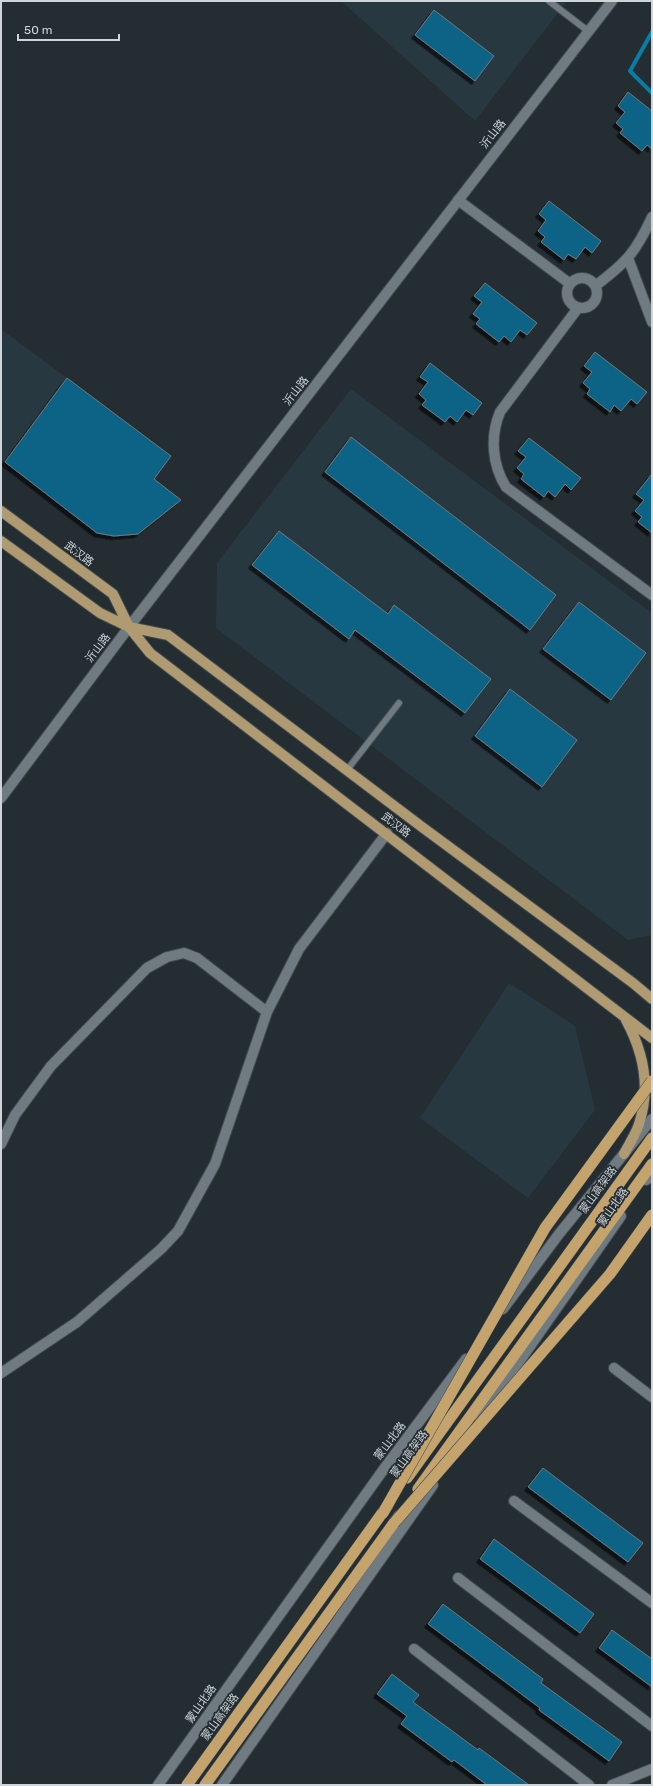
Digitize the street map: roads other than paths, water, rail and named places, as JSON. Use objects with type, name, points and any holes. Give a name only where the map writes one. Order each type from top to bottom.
[{"type":"highway","points":[[383,1513],[545,1228],[652,1081]]},
{"type":"highway","name":"蒙山高架路","points":[[187,1785],[652,1138]]},
{"type":"highway","points":[[205,1785],[652,1164]]},
{"type":"highway","points":[[394,1523],[610,1274],[652,1215]]},
{"type":"main road","name":"武汉路","points":[[1,511],[113,594],[129,627],[150,653],[387,833],[652,1038]]},
{"type":"main road","name":"武汉路","points":[[1,541],[100,613],[129,627],[168,635],[633,983],[652,999]]},
{"type":"main road","points":[[633,983],[652,987]]},
{"type":"main road","points":[[624,1016],[634,1035],[645,1071],[644,1102],[639,1125],[624,1154]]},
{"type":"street","name":"沂山路","points":[[1,798],[129,627],[612,1]]},
{"type":"street","points":[[458,200],[570,284]]},
{"type":"street","points":[[595,286],[619,268],[628,258],[641,240],[652,217]]},
{"type":"street","points":[[628,258],[652,322]]},
{"type":"street","points":[[578,278],[583,278],[592,282],[597,290],[595,300],[588,307],[578,308],[567,298],[566,293],[570,284],[578,278]]},
{"type":"street","points":[[578,308],[500,412],[495,424],[494,461],[499,475],[506,487],[652,595]]},
{"type":"street","points":[[1,1373],[77,1322],[161,1249],[178,1231],[215,1164],[267,1012],[299,949],[387,833]]},
{"type":"street","points":[[1,1144],[15,1115],[51,1066],[147,968],[167,957],[184,953],[197,958],[267,1012]]},
{"type":"street","name":"蒙山北路","points":[[158,1785],[386,1466],[559,1234],[652,1119]]},
{"type":"street","name":"蒙山北路","points":[[222,1785],[650,1176]]},
{"type":"street","points":[[614,1368],[652,1397]]},
{"type":"street","points":[[514,1502],[652,1603]]},
{"type":"street","points":[[458,1578],[652,1726]]},
{"type":"street","points":[[414,1649],[589,1785]]},
{"type":"street","points":[[612,1785],[652,1769]]},
{"type":"lane","points":[[549,1],[588,31]]},
{"type":"lane","points":[[347,770],[400,703]]},
{"type":"waterway","points":[[652,32],[630,71],[652,93]]}]
